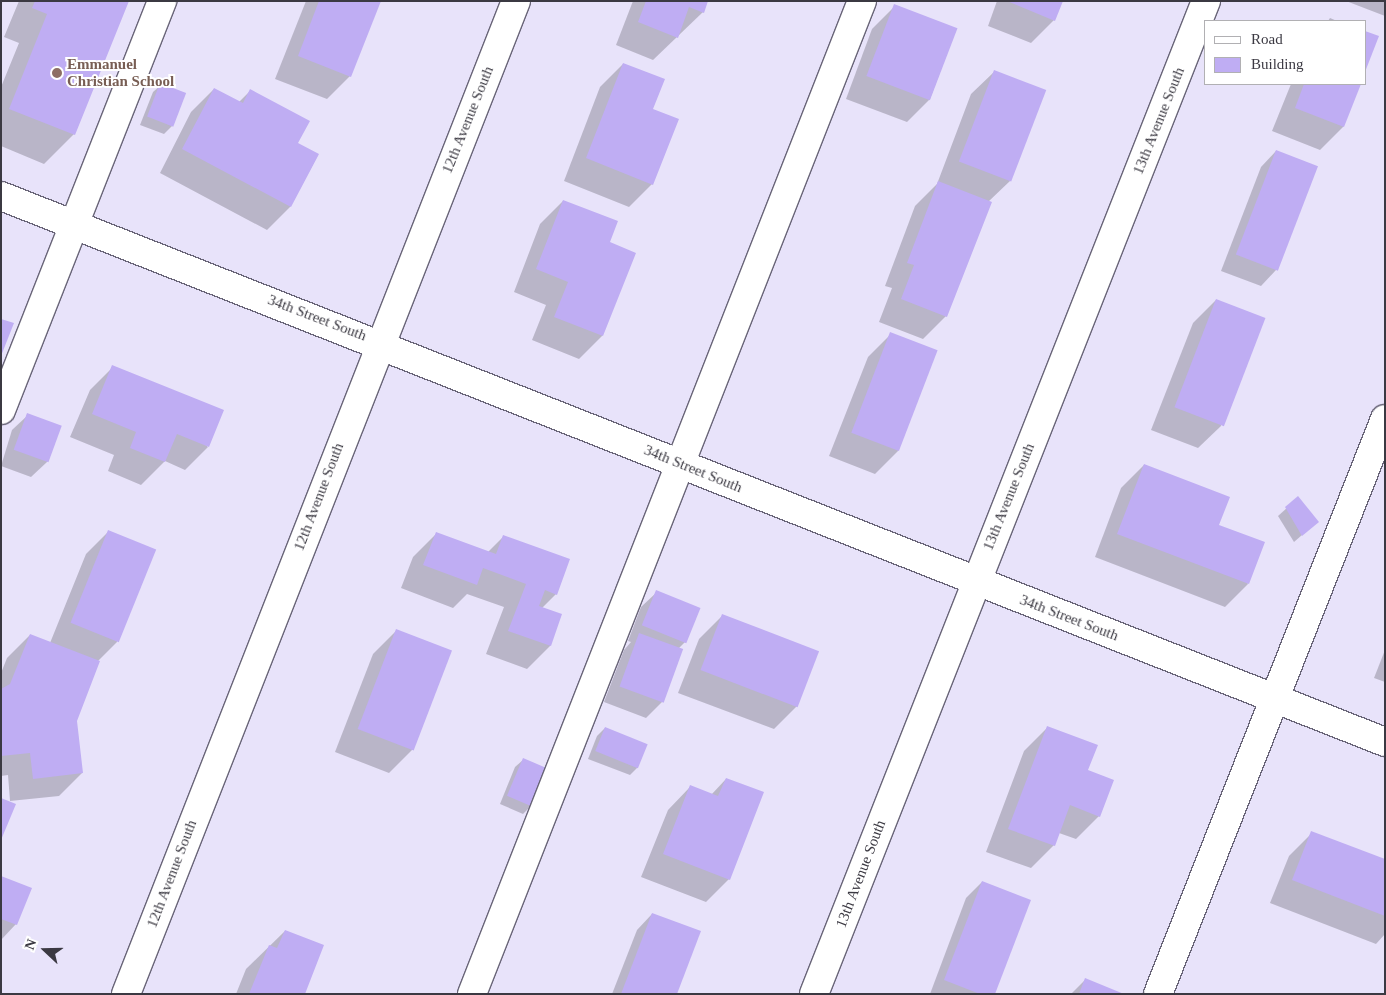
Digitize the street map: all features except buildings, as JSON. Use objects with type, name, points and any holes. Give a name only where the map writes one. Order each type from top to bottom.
[{"type":"street","points":[[1,410],[162,1]]},
{"type":"street","name":"12th Avenue South","points":[[126,994],[380,343],[516,1]]},
{"type":"street","points":[[472,994],[862,1]]},
{"type":"street","name":"13th Avenue South","points":[[814,994],[1206,1]]},
{"type":"street","name":"34th Street South","points":[[1,196],[380,343],[976,582],[1385,742]]},
{"type":"street","points":[[1158,994],[1385,419]]},
{"type":"place","name":"Emmanuel Christian School","points":[[57,73]]}]
